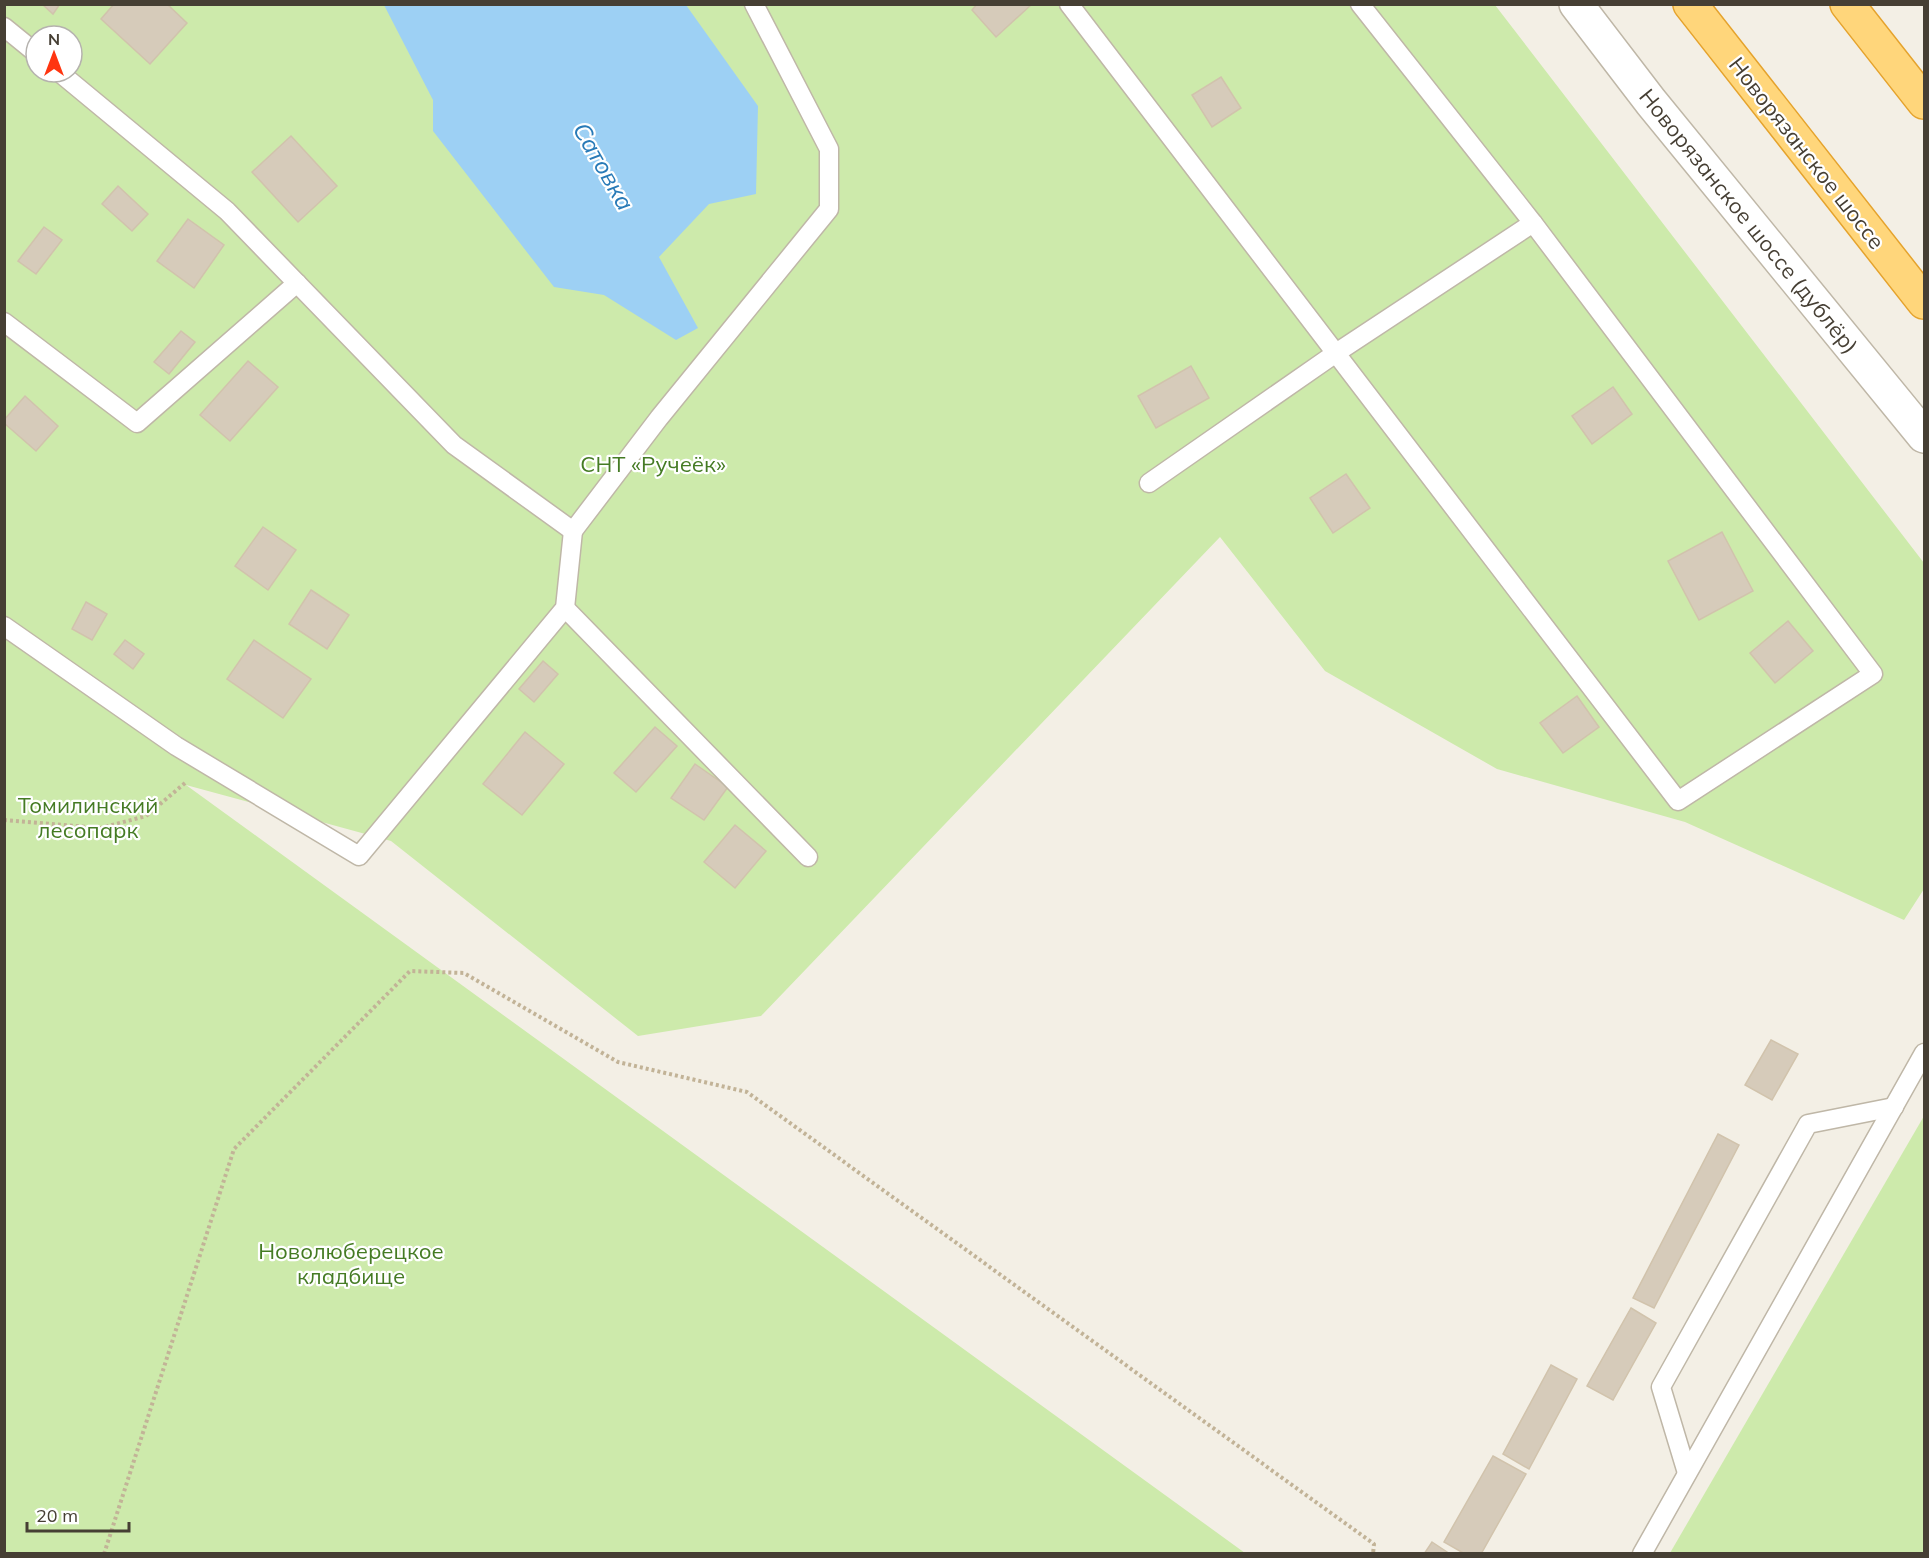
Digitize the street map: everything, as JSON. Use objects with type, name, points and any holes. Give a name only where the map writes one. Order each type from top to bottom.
[{"type":"highway","name":"Новорязанское шоссе","points":[[1690,4],[1924,302]]},
{"type":"highway","points":[[1847,4],[1924,102]]},
{"type":"street","name":"Новорязанское шоссе (дублёр)","points":[[1576,4],[1651,102],[1924,436]]},
{"type":"lane","points":[[4,626],[176,746],[359,856],[565,608],[573,531],[658,418],[829,209],[829,149],[754,4]]},
{"type":"lane","points":[[1069,4],[1678,801],[1873,674],[1533,223],[1360,4]]},
{"type":"lane","points":[[4,27],[24,43]]},
{"type":"lane","points":[[74,84],[227,211],[454,445],[573,531]]},
{"type":"lane","points":[[1149,483],[1336,353],[1533,223]]},
{"type":"lane","points":[[4,322],[137,423],[297,283]]},
{"type":"lane","points":[[565,608],[808,857]]},
{"type":"lane","points":[[1642,1554],[1924,1053]]},
{"type":"lane","points":[[1687,1473],[1661,1387],[1808,1124],[1894,1107]]},
{"type":"path","points":[[4,820],[101,828],[146,816],[206,765]]},
{"type":"path","points":[[104,1554],[234,1149],[411,971],[464,973],[618,1062],[747,1092],[1374,1544],[1372,1554]]},
{"type":"green space","name":"СНТ «Ручеёк»","points":[[5,5],[1495,5],[1924,563],[1924,889],[1904,920],[1685,822],[1497,769],[1325,671],[1220,537],[761,1016],[638,1036],[391,841],[186,785],[1245,1553],[5,1554]]},
{"type":"green space","points":[[1924,1116],[1924,1553],[1670,1553]]},
{"type":"water","name":"Сатовка","points":[[384,5],[686,5],[758,106],[756,194],[709,204],[659,257],[698,328],[676,340],[604,295],[554,287],[433,131],[433,100]]},
{"type":"building","points":[[42,4],[60,4],[53,14]]},
{"type":"building","points":[[114,4],[167,4],[187,23],[150,64],[101,19]]},
{"type":"building","points":[[977,4],[1032,4],[996,37],[972,10]]},
{"type":"building","points":[[1221,77],[1241,108],[1212,127],[1192,95]]},
{"type":"building","points":[[291,136],[337,186],[298,222],[252,172]]},
{"type":"building","points":[[118,186],[148,214],[132,231],[102,204]]},
{"type":"building","points":[[188,219],[224,245],[194,288],[157,261]]},
{"type":"building","points":[[44,227],[62,240],[36,274],[18,261]]},
{"type":"building","points":[[181,331],[195,342],[169,374],[154,362]]},
{"type":"building","points":[[248,361],[278,387],[230,441],[200,415]]},
{"type":"building","points":[[1191,366],[1209,398],[1156,428],[1138,396]]},
{"type":"building","points":[[1613,387],[1632,414],[1592,444],[1572,416]]},
{"type":"building","points":[[25,396],[58,426],[36,451],[4,423],[4,420]]},
{"type":"building","points":[[1346,474],[1370,508],[1333,533],[1310,498]]},
{"type":"building","points":[[263,527],[296,550],[268,590],[235,566]]},
{"type":"building","points":[[1722,532],[1753,591],[1699,620],[1668,561]]},
{"type":"building","points":[[311,590],[349,615],[327,649],[289,624]]},
{"type":"building","points":[[86,602],[107,614],[92,640],[72,629]]},
{"type":"building","points":[[1788,621],[1813,651],[1775,683],[1750,653]]},
{"type":"building","points":[[125,640],[144,654],[133,669],[114,654]]},
{"type":"building","points":[[254,640],[311,679],[283,718],[227,679]]},
{"type":"building","points":[[543,661],[558,674],[534,702],[519,689]]},
{"type":"building","points":[[1577,696],[1599,727],[1563,753],[1540,723]]},
{"type":"building","points":[[655,727],[677,746],[636,792],[614,773]]},
{"type":"building","points":[[525,732],[564,764],[522,815],[483,784]]},
{"type":"building","points":[[695,764],[728,787],[704,820],[671,798]]},
{"type":"building","points":[[735,825],[766,851],[735,888],[704,862]]},
{"type":"building","points":[[1771,1040],[1798,1054],[1772,1100],[1745,1085]]},
{"type":"building","points":[[1718,1134],[1739,1145],[1654,1308],[1633,1298]]},
{"type":"building","points":[[1631,1308],[1656,1323],[1613,1400],[1587,1386]]},
{"type":"building","points":[[1551,1365],[1577,1379],[1529,1469],[1503,1454]]},
{"type":"building","points":[[1493,1456],[1526,1474],[1481,1554],[1465,1554],[1444,1542]]},
{"type":"building","points":[[1432,1542],[1450,1554],[1424,1554]]},
{"type":"park label","name":"Томилинский лесопарк","points":[[88,818]]},
{"type":"park label","name":"Новолюберецкое кладбище","points":[[351,1264]]}]
